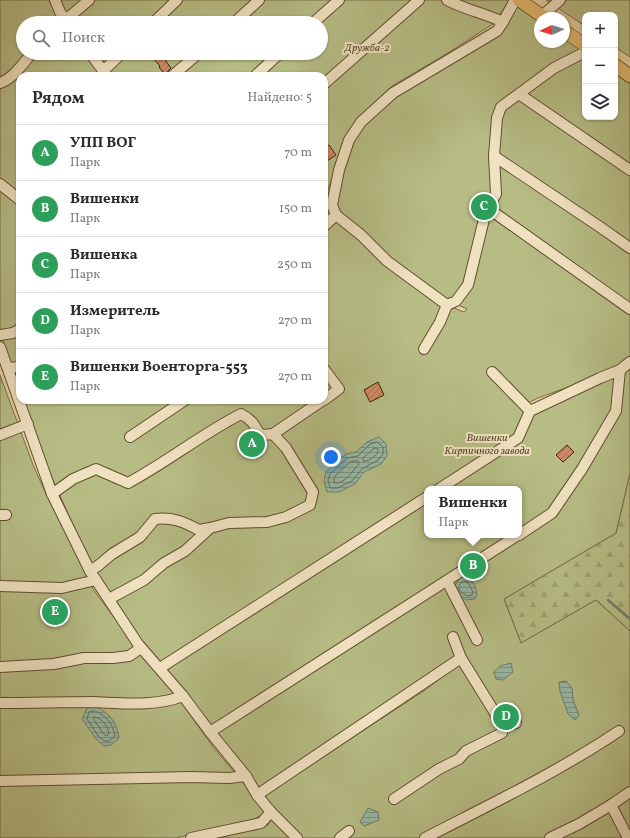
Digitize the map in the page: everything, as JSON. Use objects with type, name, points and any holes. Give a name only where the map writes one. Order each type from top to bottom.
[{"type":"main road","points":[[519,0],[537,12]]},
{"type":"main road","points":[[570,35],[582,43]]},
{"type":"main road","points":[[618,68],[630,76]]},
{"type":"lane","points":[[55,0],[62,16]]},
{"type":"lane","points":[[72,16],[89,0]]},
{"type":"lane","points":[[160,16],[177,0]]},
{"type":"lane","points":[[242,16],[259,0]]},
{"type":"lane","points":[[321,16],[339,0]]},
{"type":"lane","points":[[328,80],[419,0]]},
{"type":"lane","points":[[447,0],[467,10],[490,16],[503,22]]},
{"type":"lane","points":[[447,304],[387,261],[361,235],[336,215],[332,205],[339,170],[349,140],[361,122],[393,93],[497,31],[515,0]]},
{"type":"lane","points":[[548,12],[556,1]]},
{"type":"lane","points":[[447,304],[456,301],[468,285],[484,215],[496,194],[494,156],[497,118],[501,107],[554,68],[582,54]]},
{"type":"lane","points":[[0,83],[5,81],[26,60]]},
{"type":"lane","points":[[95,60],[104,72]]},
{"type":"lane","points":[[107,72],[116,60]]},
{"type":"lane","points":[[177,72],[191,60]]},
{"type":"lane","points":[[259,72],[272,60]]},
{"type":"lane","points":[[519,94],[630,170]]},
{"type":"lane","points":[[494,156],[630,248]]},
{"type":"lane","points":[[0,184],[16,197]]},
{"type":"lane","points":[[488,209],[630,309]]},
{"type":"lane","points":[[328,222],[336,215]]},
{"type":"lane","points":[[424,349],[440,322],[447,304]]},
{"type":"lane","points":[[0,335],[13,333],[16,331]]},
{"type":"lane","points":[[1,352],[16,390]]},
{"type":"lane","points":[[444,486],[518,438],[530,411],[620,370],[630,362]]},
{"type":"lane","points":[[8,368],[16,367]]},
{"type":"lane","points":[[522,533],[552,514],[582,470],[616,411],[620,370]]},
{"type":"lane","points":[[492,372],[530,411]]},
{"type":"lane","points":[[328,374],[339,389],[328,397]]},
{"type":"lane","points":[[21,404],[52,494],[90,571],[141,648],[183,696],[246,776],[257,795],[296,838]]},
{"type":"lane","points":[[130,437],[179,404]]},
{"type":"lane","points":[[52,494],[74,479],[96,469],[128,483],[145,474],[222,423],[241,414],[251,421],[258,432],[263,435],[273,434],[318,404]]},
{"type":"lane","points":[[0,435],[28,424]]},
{"type":"lane","points":[[90,571],[112,554],[140,537],[155,519],[164,518],[182,521],[199,530],[229,523],[267,522],[286,517],[310,505],[314,492],[286,448],[273,434]]},
{"type":"lane","points":[[160,668],[424,499]]},
{"type":"lane","points":[[109,599],[144,580],[164,563],[185,551],[210,528]]},
{"type":"lane","points":[[210,732],[514,538]]},
{"type":"lane","points":[[0,586],[62,588],[96,580]]},
{"type":"lane","points":[[447,581],[477,640]]},
{"type":"lane","points":[[394,799],[439,769],[459,759],[466,751],[502,733],[504,726],[461,658],[453,637]]},
{"type":"lane","points":[[0,667],[54,664],[84,658],[113,658],[129,656],[141,648]]},
{"type":"lane","points":[[257,795],[461,658]]},
{"type":"lane","points":[[0,704],[140,703],[171,701],[183,696]]},
{"type":"lane","points":[[504,726],[516,723]]},
{"type":"lane","points":[[425,838],[530,784],[593,749],[619,731]]},
{"type":"lane","points":[[0,781],[191,777],[229,778],[246,776]]},
{"type":"lane","points":[[550,838],[579,824],[630,792]]},
{"type":"lane","points":[[611,805],[628,838]]},
{"type":"lane","points":[[191,838],[261,823],[271,812]]},
{"type":"lane","points":[[340,838],[349,831]]},
{"type":"green space","name":"Дружба-2","points":[[0,0],[509,1],[493,24],[392,86],[355,122],[328,189],[328,72],[16,72],[16,378],[0,332]]},
{"type":"green space","points":[[546,0],[630,0],[630,57],[618,49],[618,12],[582,12],[582,24],[570,16],[570,12],[564,12]]},
{"type":"green space","name":"Вишенки Кирпичного завода","points":[[519,4],[534,15],[534,48],[570,48],[570,40],[582,49],[582,120],[618,120],[618,75],[630,84],[630,357],[617,369],[538,398],[522,406],[530,414],[606,380],[617,378],[630,366],[630,473],[616,533],[504,599],[521,643],[596,600],[630,631],[630,838],[211,838],[268,825],[276,813],[265,795],[425,690],[467,658],[462,653],[258,788],[190,697],[132,628],[91,565],[45,462],[24,404],[328,404],[328,189],[330,215],[441,303],[464,312],[467,309],[447,300],[395,261],[339,212],[336,201],[337,183],[358,127],[397,92],[501,29]]},
{"type":"green space","points":[[0,375],[33,465],[93,589],[127,635],[180,701],[214,748],[267,811],[255,819],[176,838],[0,838]]},
{"type":"green space","points":[[630,473],[630,631],[596,600],[521,643],[504,599],[616,533]]},
{"type":"water","points":[[379,437],[386,444],[387,456],[381,464],[364,472],[355,484],[339,492],[327,492],[324,481],[326,472],[346,454],[356,452],[367,442]]},
{"type":"water","points":[[468,575],[475,586],[477,593],[475,599],[466,600],[459,595],[455,585],[460,578]]},
{"type":"water","points":[[511,663],[513,672],[503,680],[496,679],[494,672],[500,666]]},
{"type":"water","points":[[566,681],[572,688],[573,700],[579,715],[575,720],[568,714],[560,691],[559,682]]},
{"type":"water","points":[[96,707],[109,715],[117,728],[119,738],[111,745],[104,746],[96,739],[82,719],[87,708]]},
{"type":"water","points":[[368,808],[378,812],[379,820],[364,826],[360,822]]},
{"type":"building","points":[[155,60],[165,60],[171,68],[168,72],[163,72],[159,67],[160,66]]},
{"type":"building","points":[[328,146],[336,155],[328,160]]},
{"type":"building","points":[[378,382],[384,395],[370,402],[364,390]]},
{"type":"building","points":[[567,445],[574,452],[563,462],[556,455]]},
{"type":"waterway","points":[[608,600],[630,619]]},
{"type":"place","name":"Вишенка","points":[[484,207]]},
{"type":"place","name":"УПП ВОГ","points":[[252,444]]},
{"type":"place","name":"Вишенки","points":[[473,566]]},
{"type":"place","name":"Вишенки Военторга-553","points":[[55,612]]},
{"type":"place","name":"Измеритель","points":[[506,717]]}]
